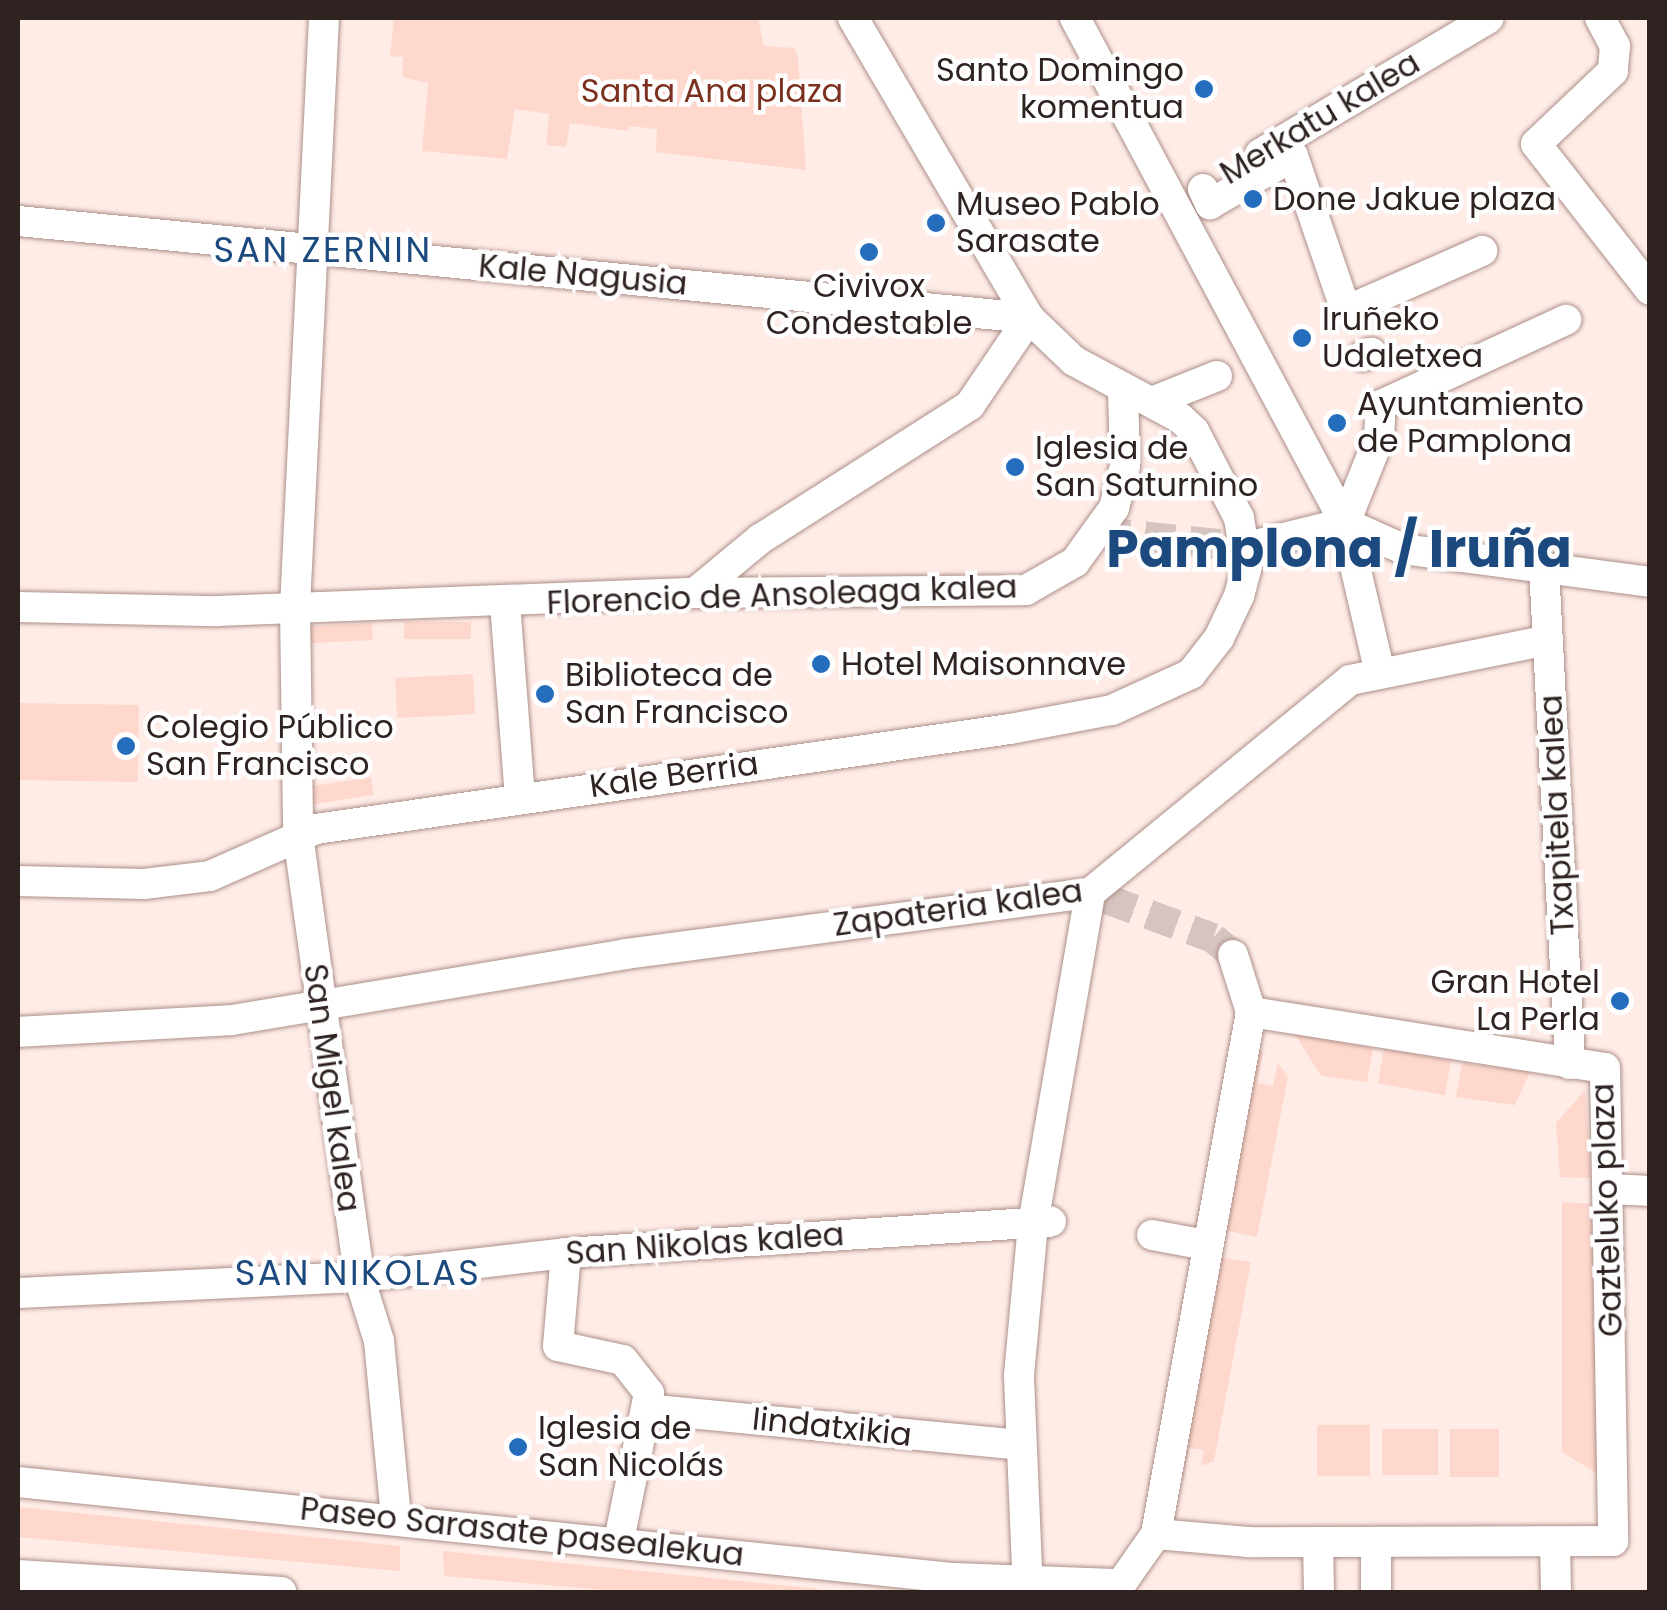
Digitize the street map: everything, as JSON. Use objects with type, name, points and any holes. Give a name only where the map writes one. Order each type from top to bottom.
[{"type":"street","name":"San Migel kalea","points":[[324,18],[295,607],[298,835],[318,1007],[359,1277],[379,1341],[396,1518]]},
{"type":"street","points":[[853,18],[1030,318],[1074,361],[1194,431],[1248,547],[1345,523],[1403,549],[1650,582]]},
{"type":"street","points":[[1074,18],[1176,204],[1237,367],[1303,455],[1345,523],[1365,676],[1548,640]]},
{"type":"street","name":"Merkatu kalea","points":[[1176,204],[1489,18]]},
{"type":"street","points":[[1600,18],[1615,46],[1613,71],[1540,138],[1537,151],[1650,290]]},
{"type":"street","name":"Merkatu kalea","points":[[1203,188],[1210,204],[1294,156],[1346,310],[1482,251]]},
{"type":"street","name":"Kale Nagusia","points":[[18,220],[1030,318]]},
{"type":"street","points":[[695,593],[760,539],[970,406],[1030,318]]},
{"type":"street","points":[[1345,523],[1379,438],[1381,405],[1566,320]]},
{"type":"street","points":[[1137,396],[1237,367]]},
{"type":"street","name":"Florencio de Ansoleaga kalea","points":[[18,607],[42,612],[504,603],[695,593],[990,596],[1046,583],[1075,562],[1114,508],[1137,396]]},
{"type":"street","name":"Kale Berria","points":[[18,882],[144,884],[210,876],[272,853],[298,835],[520,797],[1112,710],[1191,674],[1220,638],[1239,596],[1248,547]]},
{"type":"street","name":"Txapitela kalea","points":[[1544,567],[1570,1064]]},
{"type":"street","points":[[504,603],[520,797]]},
{"type":"street","name":"Zapateria kalea","points":[[18,1032],[212,1022],[554,965],[1098,896],[1365,676]]},
{"type":"street","points":[[1027,1588],[1018,1445],[1042,1223],[1098,896]]},
{"type":"street","points":[[1156,1534],[1206,1245],[1252,1012],[1233,955]]},
{"type":"street","name":"Gazteluko plaza","points":[[1156,1534],[1318,1543],[1613,1541],[1612,1189],[1605,1068],[1252,1012]]},
{"type":"street","points":[[1612,1189],[1650,1190]]},
{"type":"street","name":"San Nikolas kalea","points":[[18,1293],[359,1277],[572,1252],[1042,1223]]},
{"type":"street","points":[[1152,1235],[1206,1245]]},
{"type":"street","points":[[572,1252],[558,1346],[623,1360],[650,1393],[620,1533]]},
{"type":"street","name":"Iindatxikia","points":[[647,1408],[1018,1445]]},
{"type":"street","name":"Paseo Sarasate pasealekua","points":[[18,1482],[396,1518],[620,1533],[1027,1588],[1121,1584],[1156,1534]]},
{"type":"street","points":[[1318,1543],[1319,1592]]},
{"type":"street","points":[[1376,1543],[1376,1592]]},
{"type":"street","points":[[1555,1543],[1556,1592]]},
{"type":"street","points":[[18,1575],[281,1592]]},
{"type":"green space","name":"Santa Ana plaza","points":[[394,18],[758,18],[764,46],[794,48],[798,58],[806,170],[656,152],[657,129],[629,126],[628,131],[570,123],[566,147],[546,145],[549,114],[515,109],[507,159],[422,151],[428,83],[402,77],[403,57],[390,56]]},
{"type":"green space","points":[[404,622],[471,622],[471,639],[404,639]]},
{"type":"green space","points":[[372,623],[373,640],[306,643],[305,627]]},
{"type":"green space","points":[[473,674],[475,714],[397,718],[395,678]]},
{"type":"green space","points":[[18,703],[139,705],[138,782],[18,780]]},
{"type":"green space","points":[[371,777],[374,795],[312,805],[309,787]]},
{"type":"green space","points":[[1295,1034],[1373,1048],[1367,1082],[1321,1076]]},
{"type":"green space","points":[[1257,1047],[1263,1052],[1257,1083],[1273,1086],[1278,1063],[1288,1077],[1257,1237],[1223,1230]]},
{"type":"green space","points":[[1384,1049],[1451,1061],[1445,1095],[1378,1083]]},
{"type":"green space","points":[[1462,1063],[1530,1072],[1515,1105],[1456,1097]]},
{"type":"green space","points":[[1585,1090],[1591,1178],[1560,1177],[1556,1123]]},
{"type":"green space","points":[[1562,1202],[1593,1204],[1601,1476],[1562,1452]]},
{"type":"green space","points":[[1218,1257],[1251,1262],[1214,1461],[1201,1466],[1204,1450],[1189,1448],[1183,1481],[1176,1473]]},
{"type":"green space","points":[[1317,1425],[1370,1425],[1370,1476],[1317,1476]]},
{"type":"green space","points":[[1382,1429],[1438,1429],[1438,1475],[1382,1475]]},
{"type":"green space","points":[[1450,1429],[1499,1429],[1499,1477],[1450,1477]]},
{"type":"green space","points":[[18,1507],[400,1546],[400,1571],[18,1537]]},
{"type":"green space","points":[[443,1551],[819,1592],[627,1592],[444,1576]]},
{"type":"tunnel","points":[[1100,532],[1247,547]]},
{"type":"tunnel","points":[[1106,899],[1213,938],[1233,955]]},
{"type":"place","name":"Santo Domingo komentua","points":[[1204,89]]},
{"type":"place","name":"Done Jakue plaza","points":[[1253,199]]},
{"type":"place","name":"Museo Pablo Sarasate","points":[[936,223]]},
{"type":"place","name":"Civivox Condestable","points":[[869,252]]},
{"type":"place","name":"Iruñeko Udaletxea","points":[[1302,338]]},
{"type":"place","name":"Ayuntamiento de Pamplona","points":[[1337,423]]},
{"type":"place","name":"Iglesia de San Saturnino","points":[[1015,467]]},
{"type":"place","name":"Hotel Maisonnave","points":[[821,664]]},
{"type":"place","name":"Biblioteca de San Francisco","points":[[545,694]]},
{"type":"place","name":"Colegio Público San Francisco","points":[[126,746]]},
{"type":"place","name":"Gran Hotel La Perla","points":[[1620,1001]]},
{"type":"place","name":"Iglesia de San Nicolás","points":[[518,1447]]},
{"type":"district","name":"SAN ZERNIN","points":[[323,250]]},
{"type":"district","name":"Pamplona / Iruña","points":[[1339,549]]},
{"type":"district","name":"SAN NIKOLAS","points":[[358,1273]]}]
